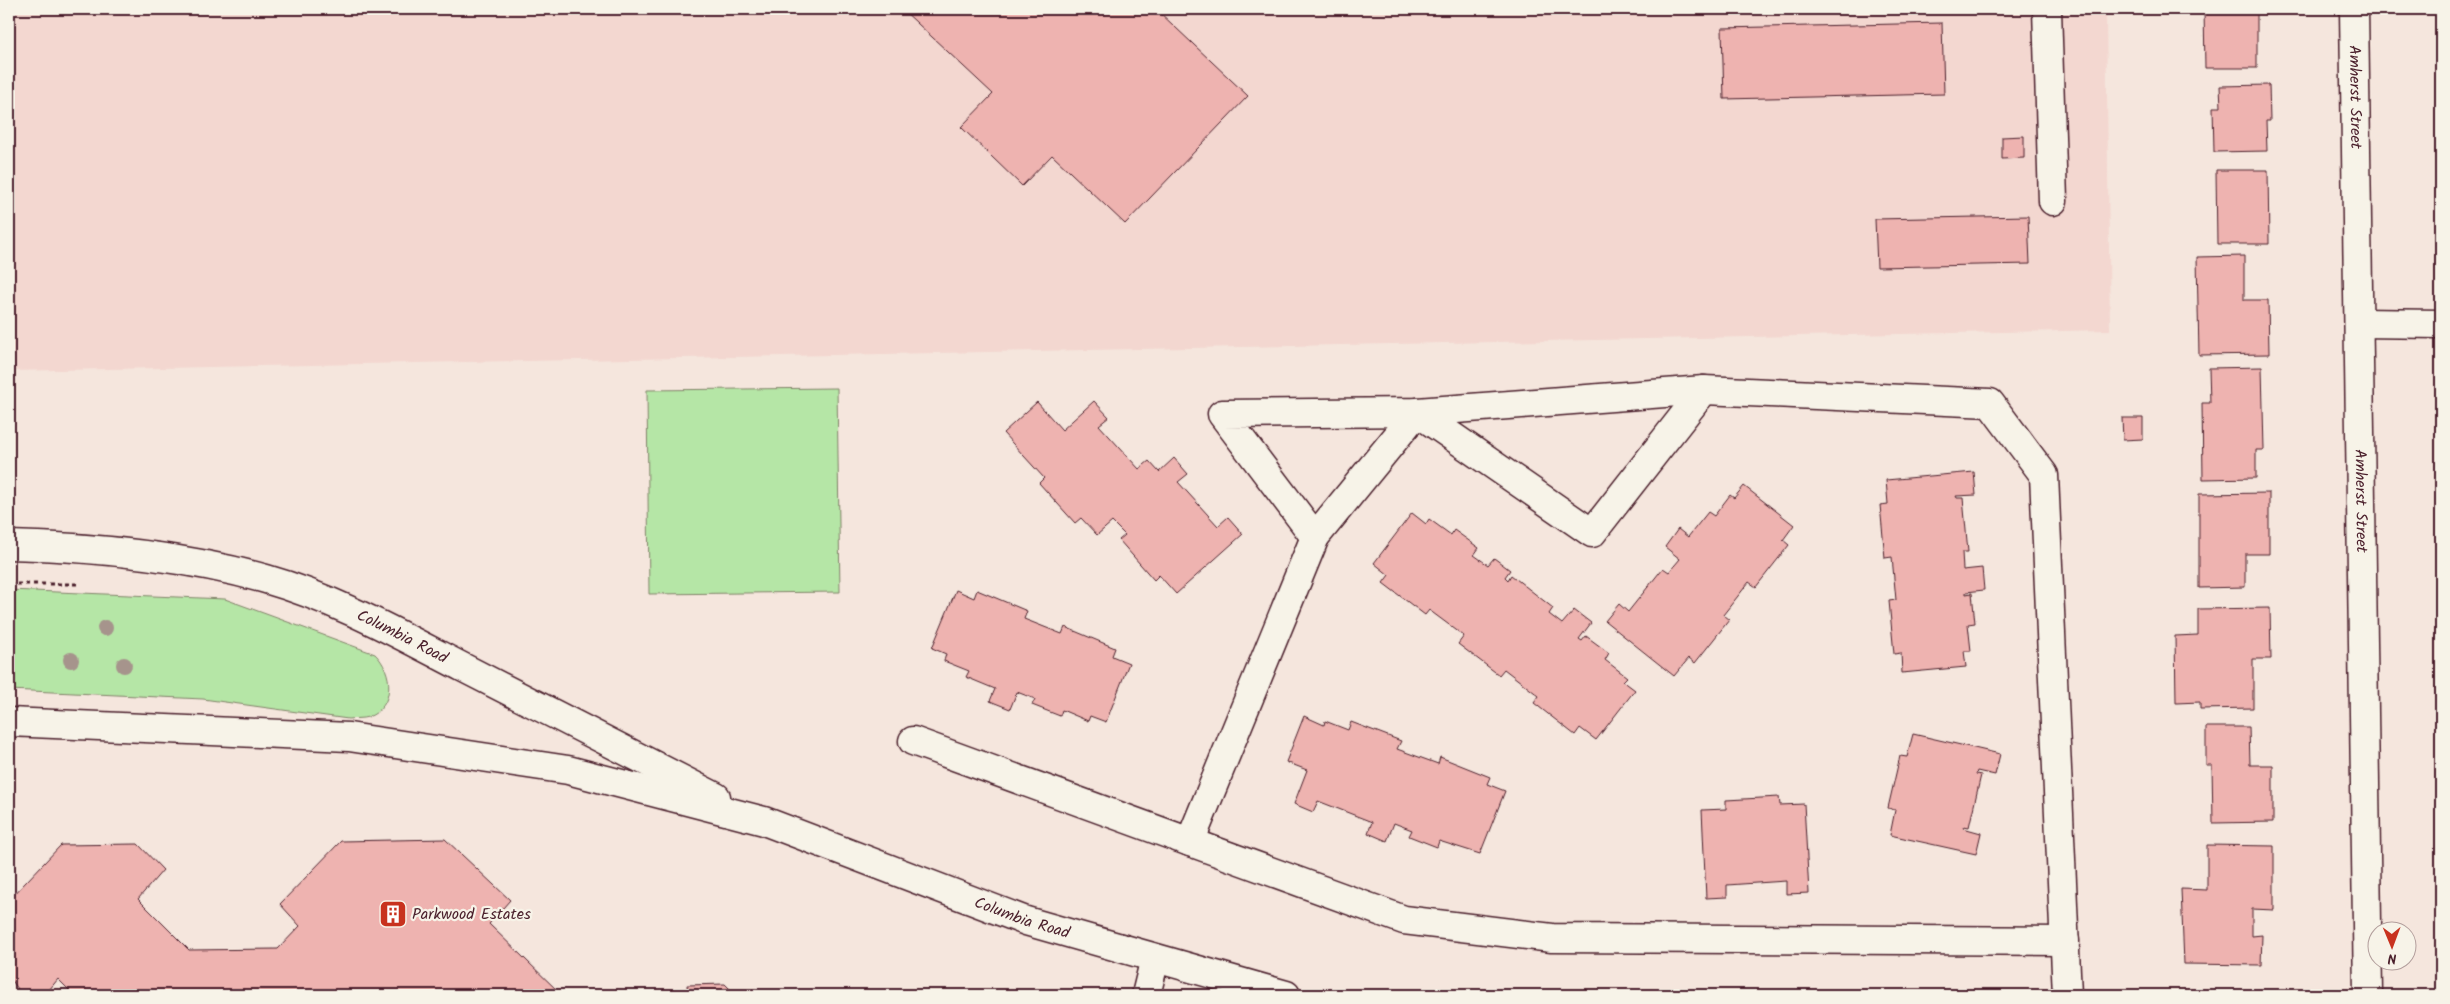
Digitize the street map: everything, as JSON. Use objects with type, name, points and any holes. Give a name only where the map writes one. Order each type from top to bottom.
[{"type":"street","points":[[2047,9],[2053,201]]},
{"type":"street","name":"Amherst Street","points":[[2354,9],[2368,995]]},
{"type":"street","points":[[2359,323],[2441,324]]},
{"type":"street","points":[[1417,412],[1592,533],[1704,390]]},
{"type":"street","points":[[1315,537],[1222,414],[1417,412],[1704,390],[1990,404],[2044,475],[2067,995]]},
{"type":"street","points":[[1190,842],[1315,537],[1417,412]]},
{"type":"street","name":"Columbia Road","points":[[9,545],[89,548],[214,566],[267,580],[346,608],[764,821],[1026,921],[1286,995]]},
{"type":"street","name":"Columbia Road","points":[[9,722],[359,738],[568,770],[764,821]]},
{"type":"street","points":[[913,741],[1404,920],[1552,938],[2065,941]]},
{"type":"street","points":[[1146,995],[1155,958]]},
{"type":"shaded area","points":[[9,9],[2106,9],[2110,330],[9,371]]},
{"type":"green space","points":[[837,388],[840,592],[649,594],[647,390]]},
{"type":"green space","points":[[9,590],[225,599],[375,654],[381,661],[388,679],[387,697],[377,712],[366,718],[348,719],[203,699],[9,690]]},
{"type":"building","points":[[902,9],[1156,9],[1248,96],[1125,224],[1052,155],[1022,186],[961,127],[993,94]]},
{"type":"building","points":[[2204,9],[2257,9],[2257,68],[2205,68]]},
{"type":"building","points":[[1942,23],[1944,94],[1724,99],[1722,28]]},
{"type":"building","points":[[2269,85],[2270,121],[2266,121],[2267,151],[2214,152],[2213,107],[2221,107],[2220,86]]},
{"type":"building","points":[[2439,119],[2441,119],[2441,161],[2439,161]]},
{"type":"building","points":[[2024,136],[2024,158],[2002,159],[2002,137]]},
{"type":"building","points":[[2216,170],[2268,170],[2269,244],[2217,244]]},
{"type":"building","points":[[2028,216],[2030,264],[1877,267],[1875,219]]},
{"type":"building","points":[[2244,256],[2244,300],[2268,300],[2269,354],[2199,355],[2197,257]]},
{"type":"building","points":[[2262,367],[2264,450],[2256,450],[2256,478],[2203,479],[2202,403],[2210,403],[2209,368]]},
{"type":"building","points":[[1094,401],[1109,417],[1099,425],[1139,469],[1149,461],[1159,472],[1174,458],[1188,474],[1178,482],[1218,526],[1228,517],[1243,534],[1176,594],[1159,575],[1154,580],[1119,540],[1125,535],[1112,522],[1097,535],[1081,518],[1075,523],[1039,483],[1044,478],[1003,433],[1037,402],[1062,430]]},
{"type":"building","points":[[2122,418],[2143,418],[2143,439],[2123,440]]},
{"type":"building","points":[[1974,472],[1976,495],[1956,496],[1957,498],[1963,498],[1968,552],[1962,552],[1963,570],[1982,568],[1984,590],[1966,592],[1966,594],[1972,593],[1975,623],[1968,624],[1971,651],[1964,651],[1966,667],[1902,673],[1901,653],[1894,654],[1889,601],[1896,600],[1892,557],[1885,558],[1880,505],[1888,504],[1886,480]]},
{"type":"building","points":[[1744,486],[1794,525],[1783,540],[1789,545],[1756,587],[1749,582],[1723,615],[1729,620],[1695,663],[1689,658],[1674,676],[1605,621],[1619,604],[1628,612],[1663,568],[1669,572],[1680,559],[1665,547],[1678,529],[1688,537],[1708,512],[1714,516],[1730,495],[1734,498]]},
{"type":"building","points":[[2269,493],[2269,554],[2245,554],[2245,587],[2199,588],[2199,494]]},
{"type":"building","points":[[1412,513],[1426,524],[1429,519],[1451,535],[1454,530],[1479,548],[1474,555],[1488,565],[1494,558],[1510,570],[1505,577],[1508,580],[1511,575],[1553,608],[1549,614],[1562,624],[1574,610],[1591,623],[1579,639],[1582,641],[1586,636],[1609,653],[1605,660],[1627,677],[1623,681],[1635,690],[1596,740],[1580,728],[1575,735],[1534,703],[1539,696],[1504,669],[1499,675],[1458,644],[1464,636],[1429,610],[1425,615],[1383,583],[1389,575],[1374,563]]},
{"type":"building","points":[[956,590],[974,598],[977,590],[1027,611],[1024,619],[1062,634],[1065,627],[1115,648],[1112,656],[1129,663],[1106,722],[1090,716],[1088,721],[1062,710],[1060,716],[1032,705],[1035,699],[1017,692],[1010,709],[990,701],[995,689],[966,677],[969,671],[944,661],[946,654],[932,648]]},
{"type":"building","points":[[2270,608],[2271,659],[2253,659],[2253,708],[2200,709],[2200,702],[2176,703],[2175,636],[2198,635],[2198,609]]},
{"type":"building","points":[[1304,716],[1324,725],[1325,721],[1348,730],[1351,722],[1401,741],[1397,749],[1438,764],[1440,757],[1490,777],[1487,784],[1505,791],[1480,854],[1439,841],[1437,847],[1409,836],[1412,830],[1394,823],[1387,841],[1368,833],[1372,822],[1318,801],[1313,812],[1294,804],[1307,770],[1286,762]]},
{"type":"building","points":[[2206,727],[2249,727],[2250,765],[2273,765],[2273,822],[2213,823],[2212,765],[2206,765]]},
{"type":"building","points":[[1913,734],[2000,754],[1995,775],[1977,771],[1976,774],[1981,775],[1969,827],[1964,826],[1963,828],[1981,833],[1976,854],[1890,835],[1895,810],[1888,808],[1900,756],[1907,757]]},
{"type":"building","points":[[1779,797],[1780,805],[1804,804],[1809,893],[1786,894],[1786,881],[1727,885],[1727,897],[1706,898],[1702,810],[1726,809],[1726,800]]},
{"type":"building","name":"Parkwood Estates","points":[[445,839],[510,900],[489,924],[562,995],[74,995],[58,979],[45,995],[22,995],[9,976],[9,900],[61,845],[138,844],[163,870],[138,899],[189,950],[278,949],[300,926],[280,904],[341,841]]},
{"type":"building","points":[[2207,845],[2274,846],[2274,910],[2252,909],[2252,936],[2262,935],[2261,965],[2184,964],[2181,889],[2207,890]]},
{"type":"building","points":[[725,984],[736,995],[688,995],[687,985]]},
{"type":"place","name":"Parkwood Estates","points":[[393,914]]}]
